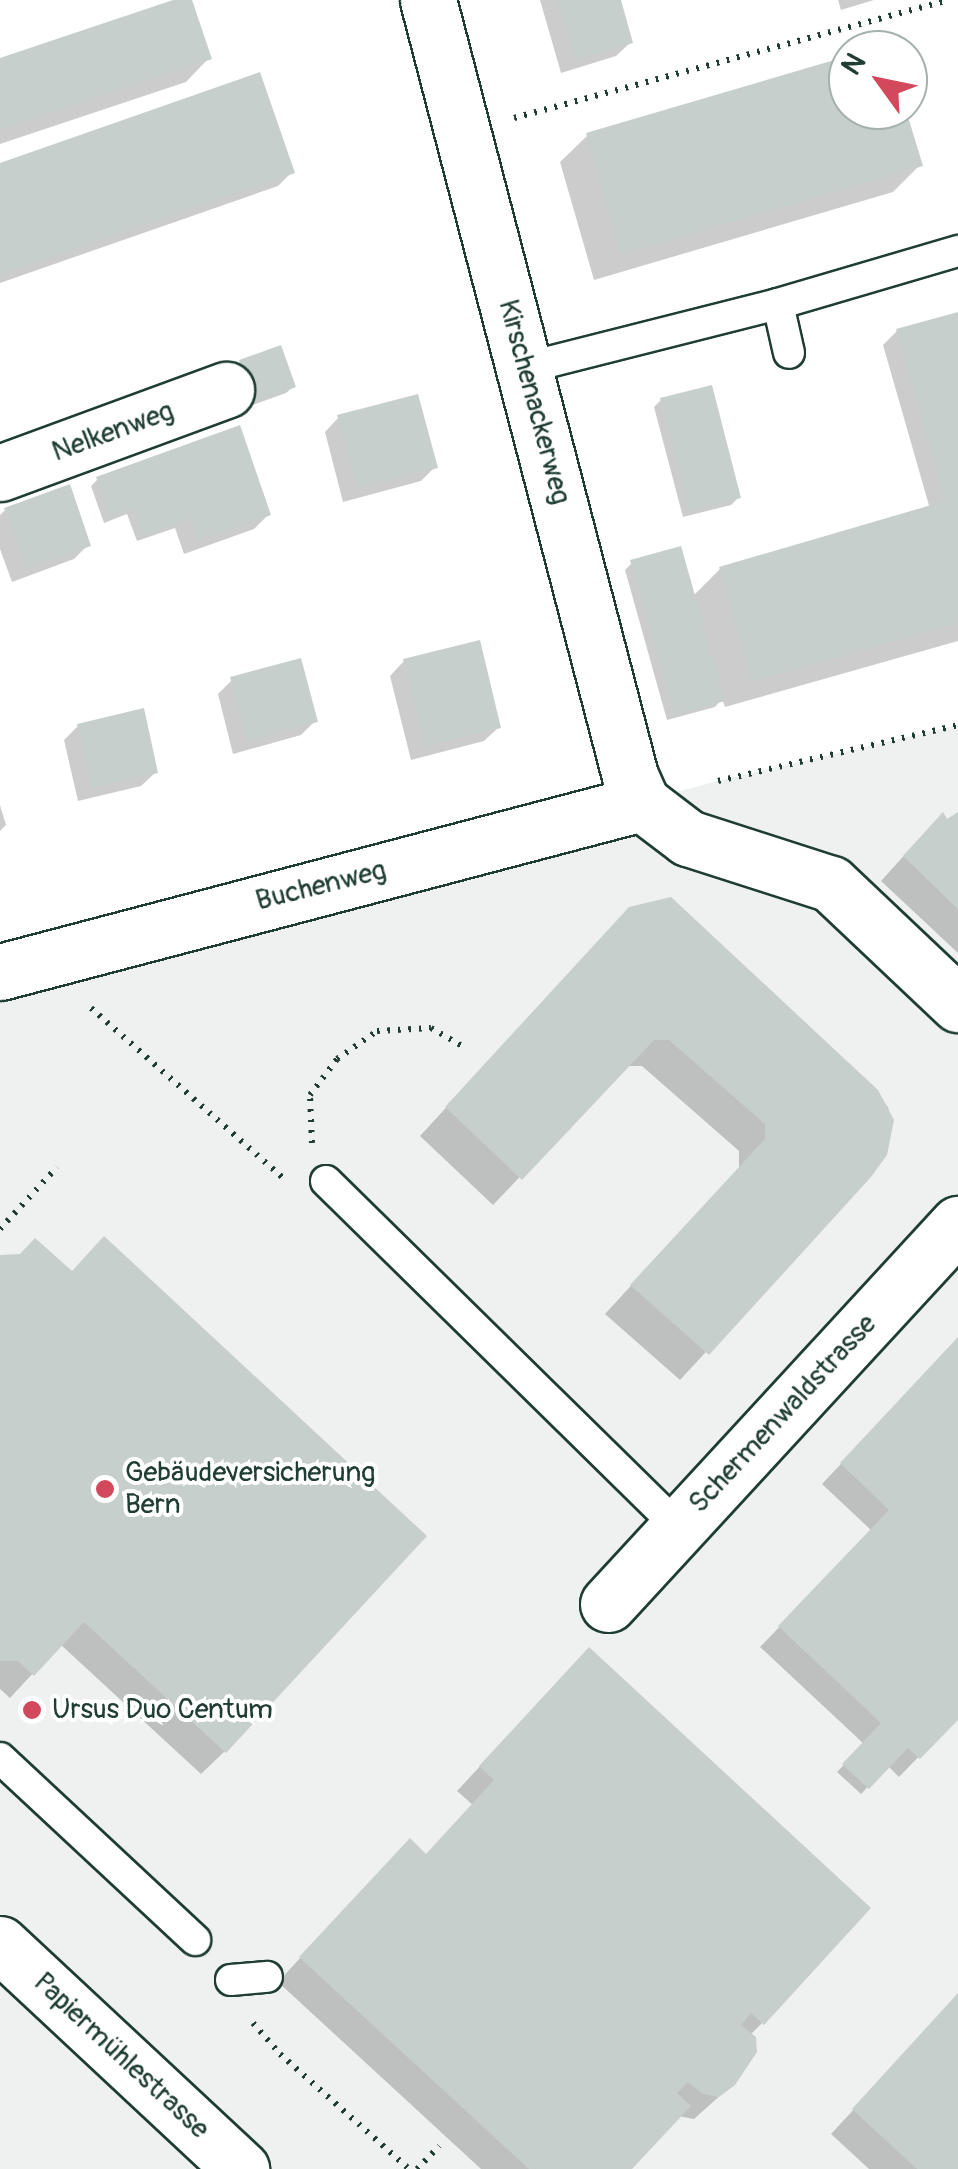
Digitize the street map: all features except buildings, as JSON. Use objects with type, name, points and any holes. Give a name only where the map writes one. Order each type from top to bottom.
[{"type":"street","name":"Kirschenackerweg","points":[[428,0],[630,776],[642,803]]},
{"type":"street","name":"Nelkenweg","points":[[0,473],[226,390]]},
{"type":"street","name":"Buchenweg","points":[[14,967],[642,803]]},
{"type":"street","points":[[642,803],[651,814],[688,838],[831,884],[958,1004]]},
{"type":"street","name":"Schermenwaldstrasse","points":[[608,1604],[958,1224]]},
{"type":"street","name":"Papiermühlestrasse","points":[[0,1944],[241,2169]]},
{"type":"lane","points":[[525,368],[778,304],[958,251]]},
{"type":"lane","points":[[778,304],[789,353]]},
{"type":"lane","points":[[326,1181],[678,1527]]},
{"type":"lane","points":[[0,1758],[195,1940]]},
{"type":"lane","points":[[231,1980],[268,1977]]},
{"type":"path","points":[[462,133],[947,0]]},
{"type":"path","points":[[718,781],[958,725]]},
{"type":"path","points":[[14,967],[62,982],[307,1199],[326,1181],[309,1135],[310,1096],[337,1060],[377,1031],[430,1028],[464,1047]]},
{"type":"path","points":[[0,1229],[57,1168]]},
{"type":"path","points":[[231,1980],[257,2030],[409,2169]]},
{"type":"path","points":[[417,2169],[439,2146]]},
{"type":"shaded area","points":[[958,725],[958,2169],[0,2169],[0,972],[718,781]]},
{"type":"place","name":"Gebäudeversicherung Bern","points":[[105,1489]]},
{"type":"place","name":"Ursus Duo Centum","points":[[32,1710]]}]
